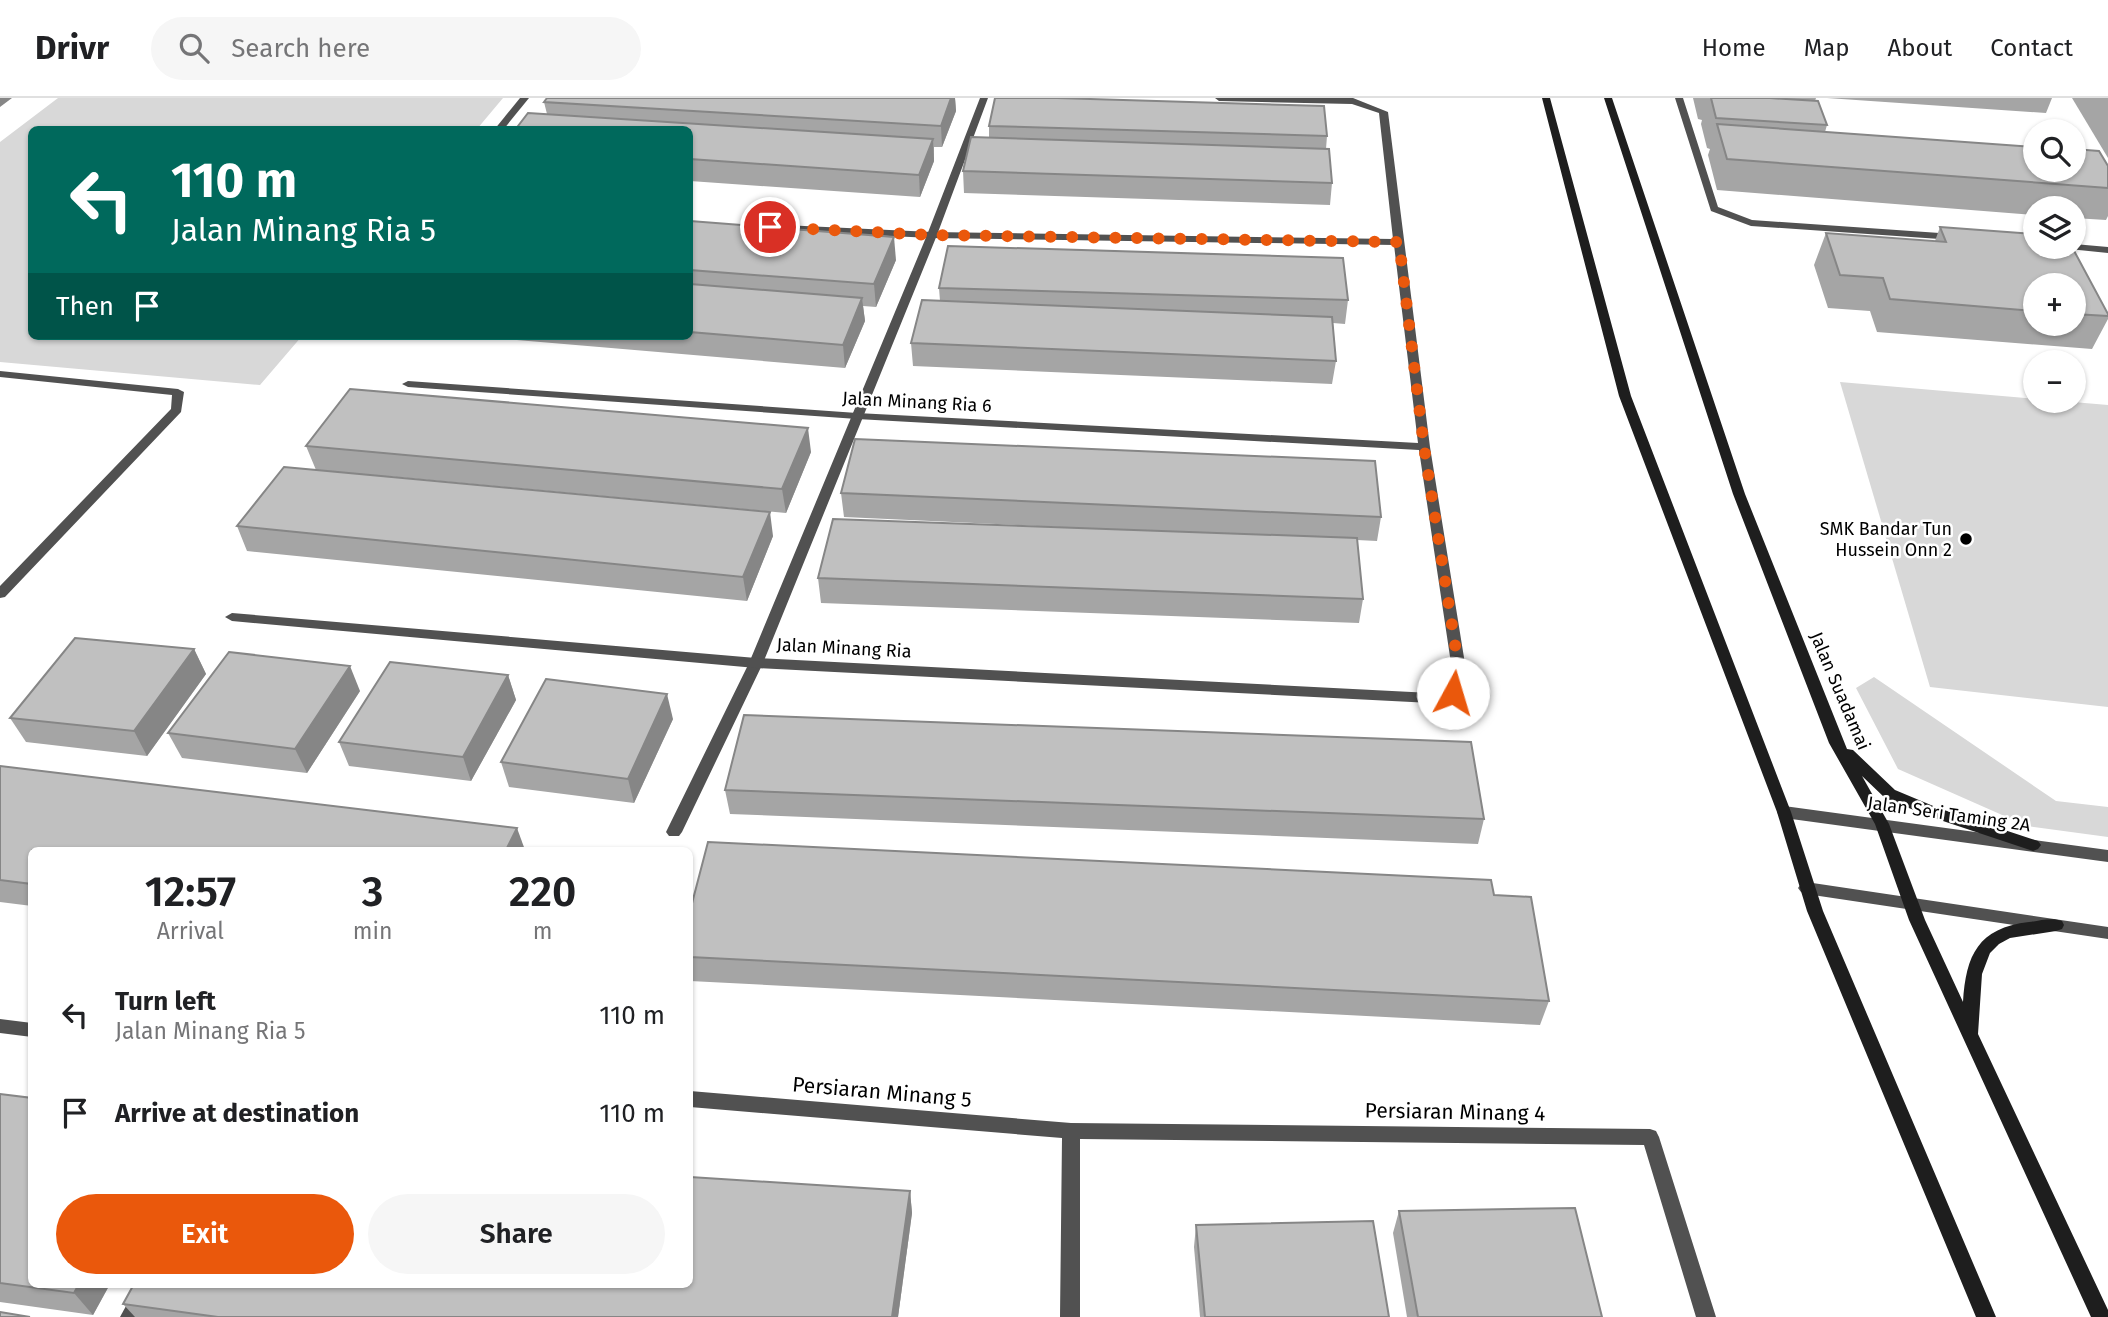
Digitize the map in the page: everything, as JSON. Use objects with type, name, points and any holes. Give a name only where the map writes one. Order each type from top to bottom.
[{"type":"main road","points":[[1546,98],[1625,396],[1784,812],[1806,888],[1903,1125],[1986,1317]]},
{"type":"main road","name":"Jalan Suadamai","points":[[1608,98],[1739,494],[1836,743],[1882,824],[1909,903],[2101,1317]]},
{"type":"main road","points":[[1836,743],[1890,794],[1933,812],[2033,845]]},
{"type":"main road","points":[[1971,1036],[1973,977],[1983,948],[2004,933],[2056,925]]},
{"type":"street","points":[[501,126],[525,98]]},
{"type":"street","points":[[674,832],[756,663],[932,235],[984,98]]},
{"type":"street","points":[[1219,98],[1353,101],[1382,112],[1424,447]]},
{"type":"street","points":[[1679,98],[1714,209],[1751,223],[1969,238]]},
{"type":"street","points":[[730,225],[932,235],[1399,242]]},
{"type":"street","points":[[2086,248],[2108,250]]},
{"type":"street","points":[[0,374],[178,392],[178,401],[177,410],[0,594]]},
{"type":"street","name":"Jalan Minang Ria 6","points":[[408,384],[856,416],[1424,447]]},
{"type":"street","name":"Jalan Minang Ria","points":[[232,617],[756,663],[1430,698],[1453,693],[1459,670],[1424,447]]},
{"type":"street","name":"Jalan Seri Taming 2A","points":[[1784,812],[2108,856]]},
{"type":"street","points":[[1806,888],[2108,933]]},
{"type":"street","points":[[0,1026],[28,1030]]},
{"type":"street","name":"Persiaran Minang 5","points":[[693,1099],[1071,1131]]},
{"type":"street","points":[[1070,1317],[1071,1131]]},
{"type":"street","name":"Persiaran Minang 4","points":[[1071,1131],[1650,1137],[1706,1317]]},
{"type":"street","points":[[130,1317],[146,1288]]},
{"type":"shaded area","points":[[58,98],[503,98],[480,126],[28,126],[28,340],[299,340],[260,385],[0,362],[0,142]]},
{"type":"shaded area","points":[[1840,382],[2023,398],[2023,413],[2086,413],[2086,403],[2108,405],[2108,707],[1930,687]]},
{"type":"shaded area","points":[[1874,677],[2056,801],[2108,807],[2108,837],[2027,826],[1898,769],[1856,688]]},
{"type":"building","points":[[547,98],[951,98],[941,126],[544,102]]},
{"type":"building","points":[[995,98],[1324,106],[1327,136],[989,126]]},
{"type":"building","points":[[1711,98],[1818,101],[1827,125],[1716,118]]},
{"type":"building","points":[[528,113],[933,139],[919,175],[693,159],[693,126],[518,126]]},
{"type":"building","points":[[1717,124],[2023,146],[2023,182],[1727,159]]},
{"type":"building","points":[[971,137],[1329,149],[1332,183],[963,171]]},
{"type":"building","points":[[2086,150],[2099,151],[2108,166],[2108,188],[2029,182],[2086,182]]},
{"type":"building","points":[[693,221],[894,237],[874,284],[693,270]]},
{"type":"building","points":[[1940,227],[2023,233],[2023,259],[2078,259],[2086,273],[2023,273],[2023,310],[1890,299],[1883,278],[1840,275],[1826,233],[1946,242]]},
{"type":"building","points":[[948,246],[1343,258],[1348,300],[939,288]]},
{"type":"building","points":[[2086,273],[2108,314],[2086,315]]},
{"type":"building","points":[[693,284],[862,298],[843,345],[693,332]]},
{"type":"building","points":[[922,300],[1332,317],[1336,361],[911,343]]},
{"type":"building","points":[[350,389],[808,428],[782,489],[306,446]]},
{"type":"building","points":[[855,439],[1375,461],[1381,517],[841,493]]},
{"type":"building","points":[[284,467],[770,512],[743,577],[237,526]]},
{"type":"building","points":[[833,519],[1357,538],[1363,599],[818,578]]},
{"type":"building","points":[[75,638],[194,649],[134,731],[10,718]]},
{"type":"building","points":[[229,652],[350,666],[295,749],[168,733]]},
{"type":"building","points":[[390,662],[508,675],[463,757],[339,742]]},
{"type":"building","points":[[546,679],[667,694],[628,779],[501,762]]},
{"type":"building","points":[[744,715],[1471,742],[1484,819],[725,790]]},
{"type":"building","points":[[0,766],[517,828],[508,847],[28,847],[28,884],[0,880]]},
{"type":"building","points":[[708,842],[1491,880],[1494,895],[1531,897],[1549,1001],[693,957],[693,900]]},
{"type":"building","points":[[0,1094],[28,1098],[28,1287],[0,1283]]},
{"type":"building","points":[[693,1177],[910,1191],[892,1317],[218,1317],[123,1304],[132,1288],[693,1288]]},
{"type":"building","points":[[1575,1208],[1602,1317],[1418,1317],[1399,1211]]},
{"type":"building","points":[[1373,1221],[1389,1317],[1205,1317],[1196,1225]]},
{"type":"building","points":[[37,1288],[77,1288],[74,1293]]},
{"type":"building","points":[[0,1312],[30,1317],[0,1317]]},
{"type":"place","name":"SMK Bandar Tun Hussein Onn 2","points":[[1966,539]]},
{"type":"route","points":[[770,227],[932,235],[1399,242],[1424,447],[1459,670],[1453,693]]}]
